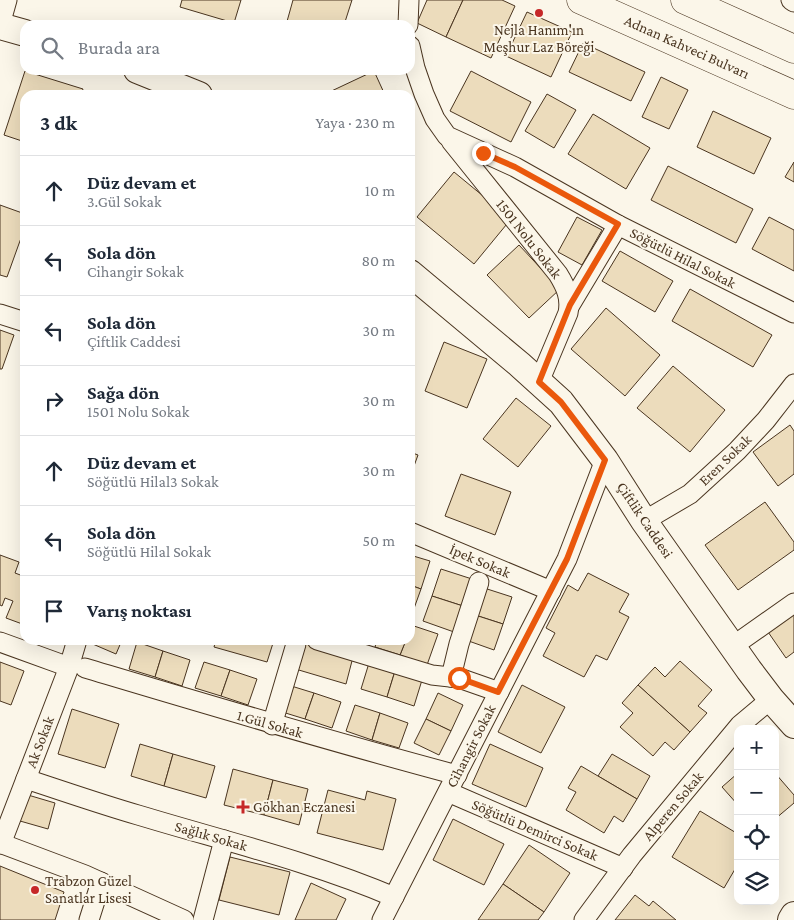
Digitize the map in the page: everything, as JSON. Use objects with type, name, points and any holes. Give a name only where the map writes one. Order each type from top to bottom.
[{"type":"highway","name":"Adnan Kahveci Bulvarı","points":[[581,0],[794,95]]},
{"type":"highway","points":[[685,0],[794,49]]},
{"type":"street","points":[[7,0],[0,26],[20,32]]},
{"type":"street","points":[[408,20],[409,0]]},
{"type":"street","points":[[415,68],[435,120],[447,136]]},
{"type":"street","points":[[149,75],[187,90]]},
{"type":"street","name":"Söğütlü Hilal Sokak","points":[[447,136],[515,167],[618,224],[794,314]]},
{"type":"street","name":"1501 Nolu Sokak","points":[[447,136],[558,274],[568,291],[570,305]]},
{"type":"street","points":[[539,382],[570,305],[618,224]]},
{"type":"street","name":"Çiftlik Caddesi","points":[[415,277],[561,402],[605,460],[644,521],[771,699],[794,725]]},
{"type":"street","points":[[0,314],[20,320]]},
{"type":"street","name":"Eren Sokak","points":[[644,521],[697,488],[737,451],[766,420],[794,384]]},
{"type":"street","name":"Cihangir Sokak","points":[[382,920],[567,559],[605,460]]},
{"type":"street","name":"İpek Sokak","points":[[415,534],[551,591]]},
{"type":"street","points":[[451,677],[459,644],[479,582]]},
{"type":"street","points":[[733,646],[794,603]]},
{"type":"street","name":"1.Gül Sokak","points":[[0,642],[77,667],[379,755],[452,783]]},
{"type":"street","name":"Ak Sokak","points":[[1,843],[26,778],[77,667],[78,645]]},
{"type":"street","points":[[272,725],[296,645]]},
{"type":"street","points":[[352,645],[366,647],[432,675],[459,678],[498,692]]},
{"type":"street","name":"Alperen Sokak","points":[[584,920],[623,868],[740,725],[771,699]]},
{"type":"street","name":"Sağlık Sokak","points":[[26,778],[137,815],[304,864],[365,884],[394,897]]},
{"type":"street","name":"Söğütlü Demirci Sokak","points":[[452,783],[623,868]]},
{"type":"street","points":[[203,920],[224,840]]},
{"type":"street","points":[[1,843],[101,882],[184,920]]},
{"type":"street","points":[[89,920],[101,882]]},
{"type":"street","points":[[791,920],[794,916]]},
{"type":"building","points":[[182,0],[241,0],[235,20],[224,20],[180,7]]},
{"type":"building","points":[[293,0],[352,0],[346,20],[287,20]]},
{"type":"building","points":[[427,0],[463,0],[446,37],[417,23]]},
{"type":"building","points":[[463,0],[502,0],[515,6],[491,58],[446,37]]},
{"type":"building","points":[[527,12],[572,32],[551,77],[506,56]]},
{"type":"building","points":[[583,43],[645,72],[631,101],[569,72]]},
{"type":"building","points":[[471,71],[531,102],[511,142],[450,111]]},
{"type":"building","points":[[24,75],[38,75],[83,89],[20,90],[20,140],[4,135]]},
{"type":"building","points":[[366,75],[376,75],[383,90],[334,90]]},
{"type":"building","points":[[661,77],[688,90],[669,129],[642,117]]},
{"type":"building","points":[[547,94],[576,110],[554,148],[525,131]]},
{"type":"building","points":[[713,111],[771,138],[754,174],[697,147]]},
{"type":"building","points":[[593,114],[650,148],[626,189],[568,154]]},
{"type":"building","points":[[794,162],[794,182],[785,177]]},
{"type":"building","points":[[668,166],[753,209],[736,243],[651,200]]},
{"type":"building","points":[[454,172],[511,219],[474,264],[417,217]]},
{"type":"building","points":[[0,205],[20,212],[20,241],[7,277],[0,275]]},
{"type":"building","points":[[577,217],[602,230],[582,265],[558,252]]},
{"type":"building","points":[[769,217],[794,230],[794,271],[752,249]]},
{"type":"building","points":[[519,245],[560,289],[529,318],[487,275]]},
{"type":"building","points":[[620,251],[673,281],[655,312],[602,281]]},
{"type":"building","points":[[690,289],[772,335],[753,367],[672,321]]},
{"type":"building","points":[[606,308],[660,355],[625,396],[571,349]]},
{"type":"building","points":[[0,330],[14,335],[2,369],[0,369]]},
{"type":"building","points":[[444,342],[487,359],[467,408],[425,391]]},
{"type":"building","points":[[673,366],[725,410],[690,452],[637,408]]},
{"type":"building","points":[[516,398],[551,426],[518,467],[483,439]]},
{"type":"building","points":[[790,425],[794,431],[794,474],[778,486],[753,452]]},
{"type":"building","points":[[461,474],[511,492],[495,535],[445,516]]},
{"type":"building","points":[[765,502],[794,542],[794,550],[738,590],[705,545]]},
{"type":"building","points":[[0,555],[19,562],[15,573],[20,575],[20,623],[6,618],[13,601],[5,598],[2,606],[0,605]]},
{"type":"building","points":[[415,556],[430,561],[421,589],[415,587]]},
{"type":"building","points":[[441,569],[472,579],[463,606],[432,596]]},
{"type":"building","points":[[588,573],[629,594],[619,612],[629,617],[607,660],[596,655],[584,677],[543,656],[555,633],[546,628],[568,585],[578,591]]},
{"type":"building","points":[[415,587],[421,589],[415,606]]},
{"type":"building","points":[[481,587],[512,597],[503,624],[472,614]]},
{"type":"building","points":[[432,596],[463,606],[454,632],[423,621]]},
{"type":"building","points":[[794,612],[794,652],[786,658],[766,629]]},
{"type":"building","points":[[472,614],[503,624],[494,650],[463,639]]},
{"type":"building","points":[[415,626],[438,634],[427,665],[400,655],[404,645],[415,645]]},
{"type":"building","points":[[95,645],[120,645],[116,654]]},
{"type":"building","points":[[136,645],[146,645],[163,651],[155,677],[129,669]]},
{"type":"building","points":[[215,645],[272,645],[267,662],[214,647]]},
{"type":"building","points":[[299,645],[313,645],[353,657],[346,684],[292,668]]},
{"type":"building","points":[[376,645],[404,645],[400,655],[375,647]]},
{"type":"building","points":[[163,651],[190,660],[182,686],[155,677]]},
{"type":"building","points":[[680,661],[712,690],[698,706],[707,713],[690,732],[638,685],[655,667],[665,677]]},
{"type":"building","points":[[0,662],[24,671],[11,705],[0,701]]},
{"type":"building","points":[[204,662],[230,670],[221,696],[195,688]]},
{"type":"building","points":[[369,663],[395,671],[387,697],[361,689]]},
{"type":"building","points":[[230,670],[257,679],[248,705],[221,696]]},
{"type":"building","points":[[395,671],[422,680],[414,706],[387,697]]},
{"type":"building","points":[[288,685],[314,693],[305,719],[279,711]]},
{"type":"building","points":[[522,685],[565,707],[541,753],[498,732]]},
{"type":"building","points":[[638,685],[690,732],[674,750],[665,742],[653,756],[620,727],[633,713],[622,703]]},
{"type":"building","points":[[314,693],[341,702],[332,728],[305,719]]},
{"type":"building","points":[[438,693],[463,705],[451,731],[426,719]]},
{"type":"building","points":[[355,705],[380,713],[372,740],[346,731]]},
{"type":"building","points":[[72,709],[119,724],[105,768],[58,754]]},
{"type":"building","points":[[380,713],[408,723],[399,748],[372,740]]},
{"type":"building","points":[[426,719],[451,731],[439,755],[414,743]]},
{"type":"building","points":[[140,744],[173,754],[164,786],[131,776]]},
{"type":"building","points":[[490,744],[543,768],[526,807],[472,784]]},
{"type":"building","points":[[173,754],[215,766],[206,798],[164,786]]},
{"type":"building","points":[[612,754],[650,776],[637,799],[598,776]]},
{"type":"building","points":[[581,766],[637,799],[623,822],[614,816],[604,833],[566,810],[576,792],[568,788]]},
{"type":"building","points":[[233,769],[273,780],[264,815],[224,805]]},
{"type":"building","points":[[734,776],[734,800],[722,787]]},
{"type":"building","points":[[779,778],[794,795],[794,803],[779,816]]},
{"type":"building","points":[[273,780],[308,789],[299,825],[264,815]]},
{"type":"building","points":[[328,790],[365,800],[367,791],[396,799],[383,850],[317,833]]},
{"type":"building","points":[[28,795],[55,803],[48,829],[20,821]]},
{"type":"building","points":[[700,811],[734,832],[734,871],[724,888],[672,857]]},
{"type":"building","points":[[453,819],[504,844],[484,885],[433,860]]},
{"type":"building","points":[[529,845],[570,873],[544,912],[503,884]]},
{"type":"building","points":[[230,857],[290,872],[279,915],[219,900]]},
{"type":"building","name":"Trabzon Güzel Sanatlar Lisesi","points":[[0,866],[64,892],[55,920],[0,920]]},
{"type":"building","points":[[311,883],[346,899],[336,920],[295,920]]},
{"type":"building","points":[[503,884],[544,912],[538,920],[478,920]]},
{"type":"building","points":[[635,895],[649,906],[653,901],[676,920],[615,920]]},
{"type":"place","name":"Nejla Hanım'ın Meşhur Laz Böreği","points":[[539,13]]},
{"type":"place","name":"Gökhan Eczanesi","points":[[243,807]]},
{"type":"place","name":"Trabzon Güzel Sanatlar Lisesi","points":[[35,890]]},
{"type":"route","points":[[459,678],[498,692],[567,559],[605,460],[561,402],[539,382],[570,305],[618,224],[515,167],[483,153]]}]
